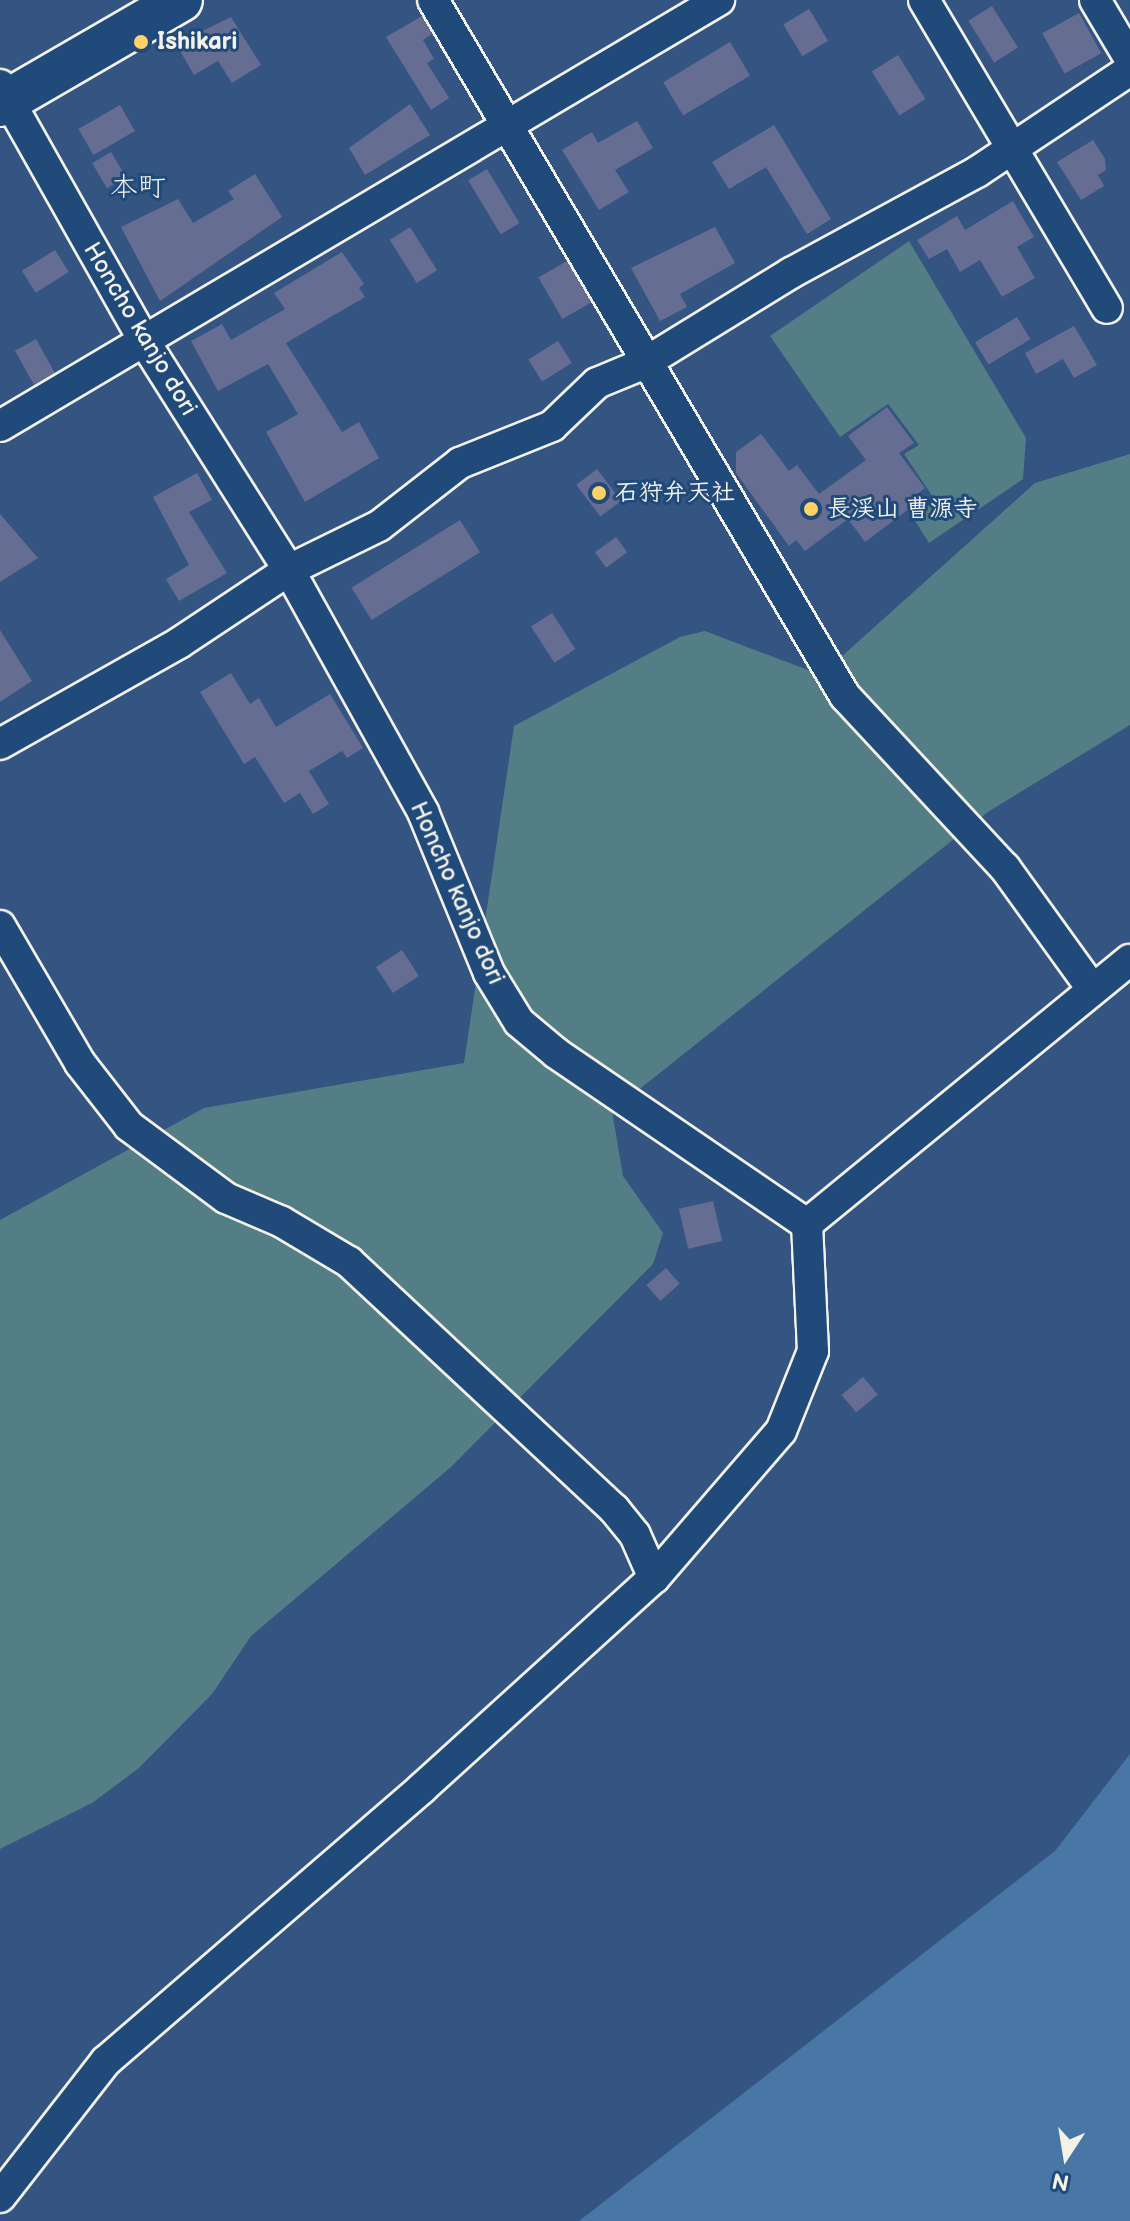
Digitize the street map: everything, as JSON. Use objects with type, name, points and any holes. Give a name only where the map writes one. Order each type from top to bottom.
[{"type":"main road","points":[[3,96],[181,0]]},
{"type":"street","points":[[433,0],[643,364],[845,696],[1005,868],[1093,990]]},
{"type":"street","points":[[0,426],[719,0]]},
{"type":"street","points":[[924,0],[1107,308]]},
{"type":"street","points":[[1095,0],[1130,59]]},
{"type":"street","points":[[0,744],[179,643],[289,570],[379,526],[460,463],[552,426],[597,383],[643,364],[1014,148],[1130,70]]},
{"type":"street","name":"Honcho kanjo dori","points":[[3,96],[144,341],[289,570],[423,812],[489,973],[519,1022],[807,1224]]},
{"type":"street","points":[[0,926],[80,1063],[129,1126],[226,1198],[282,1222],[349,1262],[614,1509],[635,1535],[654,1578]]},
{"type":"street","points":[[0,2197],[106,2061],[654,1578],[781,1431],[813,1351],[807,1224],[1130,960]]},
{"type":"green space","points":[[909,241],[1026,438],[1023,479],[929,543],[912,516],[935,500],[904,454],[919,445],[888,404],[840,437],[770,336]]},
{"type":"green space","points":[[1130,454],[1130,725],[988,812],[612,1111],[623,1176],[663,1233],[653,1264],[451,1467],[251,1636],[212,1694],[139,1768],[92,1803],[0,1849],[0,1220],[204,1108],[464,1063],[514,726],[680,637],[705,631],[821,675],[1035,483]]},
{"type":"water","points":[[1130,1754],[1130,2221],[579,2221],[1055,1851]]},
{"type":"building","points":[[992,6],[1018,48],[994,62],[968,21]]},
{"type":"building","points":[[809,9],[828,41],[802,56],[783,24]]},
{"type":"building","points":[[1079,13],[1101,53],[1065,74],[1042,33]]},
{"type":"building","points":[[422,16],[432,34],[423,40],[434,59],[427,63],[449,98],[431,110],[386,37]]},
{"type":"building","points":[[231,17],[261,65],[232,83],[218,61],[194,75],[176,44]]},
{"type":"building","points":[[730,42],[750,75],[683,116],[663,82]]},
{"type":"building","points":[[898,55],[926,99],[899,116],[872,71]]},
{"type":"building","points":[[410,104],[430,135],[365,175],[349,148]]},
{"type":"building","points":[[120,105],[135,131],[93,155],[78,129]]},
{"type":"building","points":[[637,121],[653,148],[615,170],[629,192],[599,210],[562,150],[592,132],[598,143]]},
{"type":"building","points":[[774,125],[831,219],[807,234],[766,167],[729,189],[712,162]]},
{"type":"building","points":[[1093,140],[1105,159],[1106,170],[1098,175],[1104,186],[1081,200],[1057,162]]},
{"type":"building","points":[[111,152],[126,177],[107,188],[92,163]]},
{"type":"building","points":[[487,169],[519,223],[501,234],[468,180]]},
{"type":"building","points":[[255,174],[282,217],[160,301],[121,227],[178,199],[193,223],[234,199],[228,191]]},
{"type":"building","points":[[1013,201],[1034,237],[1017,247],[1035,278],[1002,297],[980,260],[960,272],[947,249],[929,259],[917,240],[957,216],[965,230]]},
{"type":"building","points":[[410,227],[437,270],[417,283],[390,240]]},
{"type":"building","points":[[715,227],[735,263],[680,294],[687,307],[660,321],[631,268]]},
{"type":"building","points":[[55,250],[69,272],[36,293],[22,271]]},
{"type":"building","points":[[342,252],[364,284],[359,288],[365,297],[286,343],[342,432],[359,422],[379,458],[305,502],[266,432],[298,414],[268,364],[218,391],[191,341],[222,324],[231,340],[285,309],[274,293]]},
{"type":"building","points":[[567,261],[591,303],[562,319],[538,278]]},
{"type":"building","points":[[1017,317],[1030,339],[988,365],[975,342]]},
{"type":"building","points":[[1074,326],[1097,365],[1074,378],[1063,359],[1036,374],[1025,353]]},
{"type":"building","points":[[36,339],[55,373],[34,385],[15,351]]},
{"type":"building","points":[[558,341],[572,363],[542,382],[528,360]]},
{"type":"building","points":[[887,407],[914,443],[899,453],[925,488],[913,497],[917,503],[865,542],[848,519],[805,551],[796,540],[789,546],[736,473],[736,452],[761,434],[789,471],[797,465],[819,494],[866,460],[848,436]]},
{"type":"building","name":"石狩弁天社","points":[[597,469],[621,501],[600,517],[576,485]]},
{"type":"building","points":[[197,473],[212,500],[189,512],[227,573],[179,601],[166,579],[189,565],[153,497]]},
{"type":"building","points":[[0,514],[38,558],[0,582]]},
{"type":"building","points":[[460,520],[480,552],[372,620],[351,588]]},
{"type":"building","points":[[616,537],[627,552],[606,568],[595,552]]},
{"type":"building","points":[[552,613],[575,649],[554,663],[531,627]]},
{"type":"building","points":[[0,630],[32,681],[0,702]]},
{"type":"building","points":[[231,673],[250,704],[259,698],[276,727],[330,694],[363,748],[347,758],[342,751],[309,771],[329,804],[313,814],[300,793],[284,803],[255,757],[244,764],[200,692]]},
{"type":"building","points":[[402,950],[419,976],[393,993],[376,967]]},
{"type":"building","points":[[713,1201],[722,1241],[688,1249],[679,1209]]},
{"type":"building","points":[[666,1268],[680,1284],[660,1301],[646,1285]]},
{"type":"building","points":[[863,1377],[878,1395],[856,1413],[842,1395]]},
{"type":"place","name":"Ishikari","points":[[141,42]]},
{"type":"place","name":"石狩弁天社","points":[[599,493]]},
{"type":"place","name":"長渓山 曹源寺","points":[[811,509]]},
{"type":"district","name":"本町","points":[[138,188]]}]
